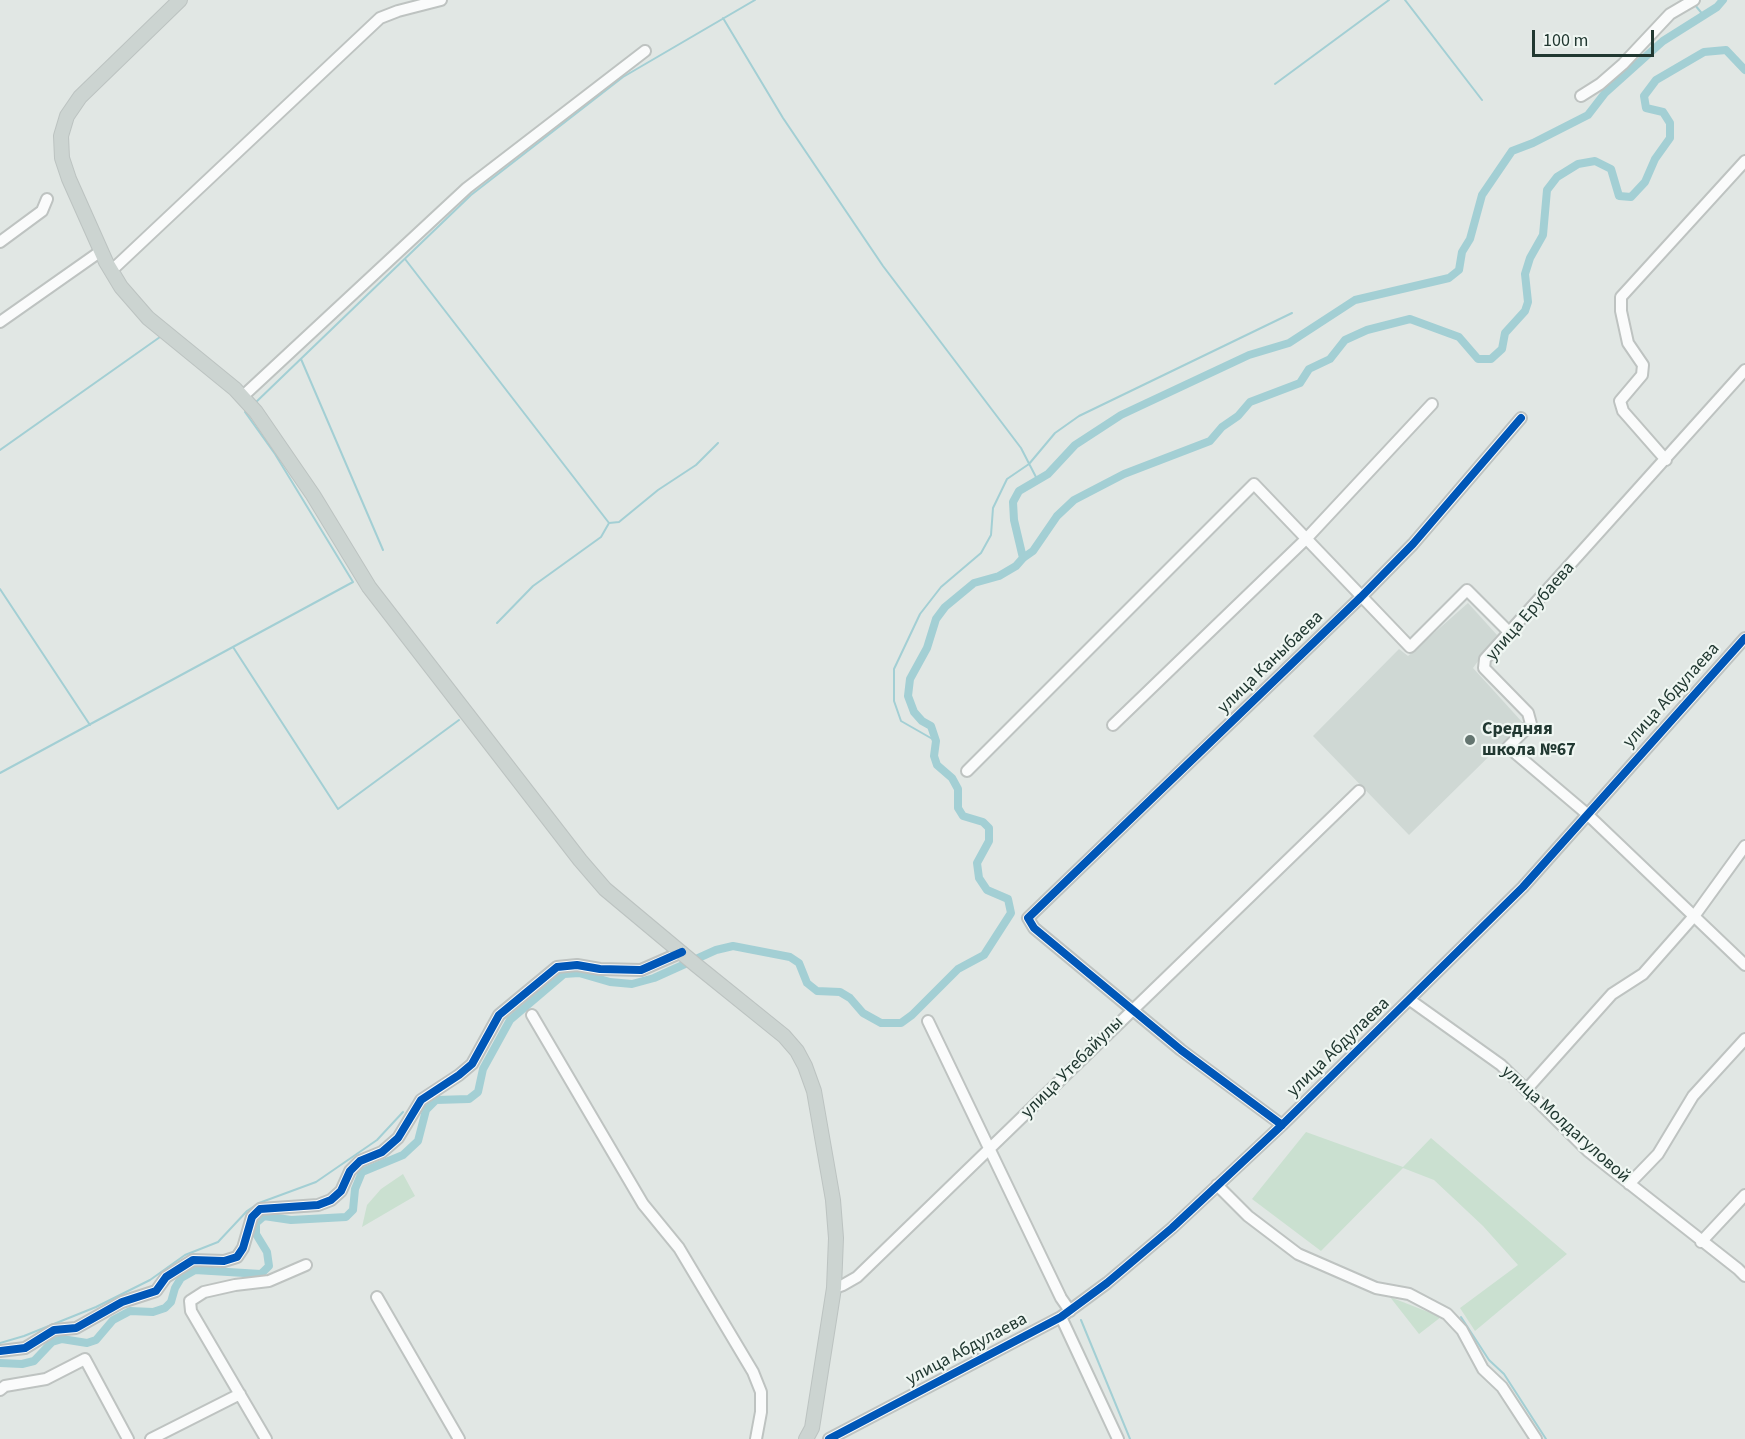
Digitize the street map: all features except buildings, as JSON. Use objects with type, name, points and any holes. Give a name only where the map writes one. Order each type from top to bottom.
[{"type":"main road","points":[[180,0],[80,97],[67,116],[61,136],[62,158],[69,179],[101,251],[121,287],[148,318],[249,405],[313,495],[369,587],[580,860],[605,889],[784,1036],[806,1066],[814,1091],[834,1200],[836,1238],[834,1288],[812,1428],[806,1439]]},
{"type":"street","points":[[111,271],[380,18],[441,0]]},
{"type":"street","points":[[1581,96],[1600,84],[1623,64],[1670,14],[1694,0]]},
{"type":"street","points":[[249,405],[467,188],[645,51]]},
{"type":"street","points":[[1666,460],[1623,411],[1620,401],[1642,375],[1643,364],[1628,343],[1621,311],[1621,297],[1745,161]]},
{"type":"street","points":[[0,242],[42,211],[47,199]]},
{"type":"street","points":[[0,322],[101,251]]},
{"type":"street","name":"улица Ерубаева","points":[[1745,370],[1485,659],[1484,668],[1528,713],[1531,724],[1508,747],[1587,814],[1745,965]]},
{"type":"street","points":[[1113,725],[1306,539],[1432,404]]},
{"type":"street","name":"улица Каныбаева","points":[[1133,1009],[1034,928],[1028,918],[1361,597],[1413,544],[1521,418]]},
{"type":"street","points":[[967,771],[1254,484],[1410,647],[1467,590],[1510,633]]},
{"type":"street","name":"улица Абдулаева","points":[[829,1439],[1066,1314],[1172,1228],[1282,1125],[1523,887],[1745,638]]},
{"type":"street","name":"улица Утебайулы","points":[[834,1288],[857,1276],[1359,791]]},
{"type":"street","points":[[1526,1090],[1612,994],[1643,974],[1695,915],[1745,846]]},
{"type":"street","points":[[0,1351],[25,1348],[54,1329],[76,1328],[122,1302],[156,1291],[166,1277],[193,1260],[224,1261],[237,1257],[243,1248],[252,1217],[260,1209],[318,1205],[332,1200],[341,1191],[350,1171],[360,1161],[382,1152],[398,1138],[421,1100],[472,1064],[499,1015],[557,967],[577,965],[600,969],[640,970],[688,959]]},
{"type":"street","name":"улица Молдагуловой","points":[[1410,1000],[1501,1065],[1588,1151],[1745,1276]]},
{"type":"street","points":[[1133,1009],[1181,1050],[1282,1125]]},
{"type":"street","points":[[532,1015],[643,1204],[679,1248],[753,1372],[761,1392],[761,1412],[756,1439]]},
{"type":"street","points":[[928,1021],[1060,1298],[1118,1439]]},
{"type":"street","points":[[1629,1184],[1658,1154],[1693,1096],[1745,1039]]},
{"type":"street","points":[[1217,1185],[1248,1216],[1298,1254],[1376,1288],[1409,1294],[1447,1314],[1462,1330],[1483,1369],[1502,1387],[1536,1439]]},
{"type":"street","points":[[1701,1242],[1745,1195]]},
{"type":"street","points":[[267,1439],[191,1311],[189,1301],[204,1292],[235,1285],[270,1281],[306,1265]]},
{"type":"street","points":[[377,1297],[459,1439]]},
{"type":"street","points":[[0,1390],[5,1386],[46,1379],[85,1359],[128,1439]]},
{"type":"street","points":[[151,1439],[240,1394]]},
{"type":"shaded area","points":[[1468,603],[1497,635],[1473,668],[1523,723],[1409,835],[1313,736],[1399,649],[1408,656]]},
{"type":"green space","points":[[1306,1132],[1403,1167],[1431,1138],[1567,1254],[1475,1331],[1460,1308],[1518,1265],[1483,1226],[1434,1180],[1403,1168],[1321,1251],[1252,1199]]},
{"type":"green space","points":[[403,1174],[415,1196],[362,1227],[367,1205],[381,1189]]},
{"type":"green space","points":[[1390,1297],[1441,1317],[1419,1334]]},
{"type":"waterway","points":[[254,404],[471,195],[623,77],[755,0]]},
{"type":"waterway","points":[[1275,84],[1389,0]]},
{"type":"waterway","points":[[1405,0],[1482,100]]},
{"type":"waterway","points":[[1023,558],[1014,520],[1013,502],[1019,491],[1048,474],[1075,445],[1121,415],[1249,355],[1289,343],[1355,300],[1449,278],[1459,270],[1462,252],[1470,239],[1482,195],[1512,151],[1588,115],[1605,93],[1663,41],[1717,7],[1723,0]]},
{"type":"waterway","points":[[1695,5],[1704,16]]},
{"type":"waterway","points":[[723,18],[783,118],[883,266],[1021,448],[1038,481]]},
{"type":"waterway","points":[[0,1363],[22,1364],[34,1361],[52,1342],[62,1339],[87,1343],[96,1340],[113,1320],[130,1311],[153,1312],[165,1308],[171,1302],[181,1278],[195,1270],[261,1274],[269,1266],[267,1252],[256,1234],[256,1223],[264,1216],[291,1220],[346,1217],[353,1210],[355,1189],[362,1172],[403,1155],[418,1141],[426,1110],[436,1100],[469,1099],[478,1092],[483,1069],[510,1020],[564,974],[579,973],[610,982],[632,984],[654,978],[716,950],[733,946],[790,957],[799,963],[807,983],[817,991],[840,992],[850,998],[863,1013],[881,1023],[901,1023],[912,1015],[958,969],[984,955],[1011,913],[1008,899],[987,890],[979,878],[977,863],[989,841],[989,828],[983,822],[963,816],[958,808],[958,789],[952,778],[937,765],[934,756],[936,741],[931,726],[922,721],[914,712],[908,696],[910,679],[927,648],[936,619],[945,607],[974,583],[999,576],[1016,566],[1033,551],[1057,516],[1074,500],[1124,474],[1210,441],[1250,402],[1300,383],[1309,369],[1330,359],[1345,340],[1367,330],[1410,319],[1459,337],[1478,359],[1491,359],[1502,349],[1505,333],[1525,311],[1528,302],[1525,274],[1530,258],[1543,235],[1547,190],[1557,177],[1578,164],[1595,161],[1611,169],[1619,196],[1631,197],[1645,182],[1655,159],[1670,138],[1670,123],[1663,112],[1646,108],[1644,96],[1656,80],[1704,52],[1726,50],[1745,70]]},
{"type":"waterway","points":[[405,259],[609,523],[619,522],[658,490],[696,465],[718,443]]},
{"type":"waterway","points":[[936,741],[901,721],[894,701],[894,669],[920,614],[941,587],[981,553],[991,535],[993,508],[1007,479],[1029,464],[1055,433],[1079,416],[1292,313]]},
{"type":"waterway","points":[[0,450],[160,337]]},
{"type":"waterway","points":[[301,359],[383,550]]},
{"type":"waterway","points":[[0,773],[353,582],[275,454],[245,412],[248,410]]},
{"type":"waterway","points":[[497,623],[533,586],[601,537],[609,523]]},
{"type":"waterway","points":[[0,589],[90,725]]},
{"type":"waterway","points":[[233,647],[338,809],[459,720]]},
{"type":"waterway","points":[[0,1343],[24,1336],[96,1307],[150,1280],[185,1255],[218,1242],[247,1211],[259,1203],[316,1182],[377,1140],[403,1112]]},
{"type":"waterway","points":[[1461,1317],[1489,1360],[1504,1374],[1546,1439]]},
{"type":"waterway","points":[[1081,1320],[1130,1439]]},
{"type":"cycle path","points":[[1282,1125],[1181,1050],[1034,928],[1028,918],[1361,597],[1413,544],[1521,418]]},
{"type":"cycle path","points":[[829,1439],[1061,1317],[1107,1283],[1172,1228],[1282,1125],[1523,887],[1745,638]]},
{"type":"cycle path","points":[[0,1351],[25,1348],[54,1330],[76,1328],[122,1302],[156,1291],[166,1277],[193,1260],[224,1261],[237,1257],[243,1248],[252,1217],[260,1209],[318,1205],[331,1200],[341,1191],[350,1171],[360,1161],[382,1152],[398,1138],[421,1100],[472,1064],[499,1015],[557,967],[577,965],[600,969],[641,970],[682,952]]},
{"type":"place","name":"Средняя школа №67","points":[[1470,740]]}]
